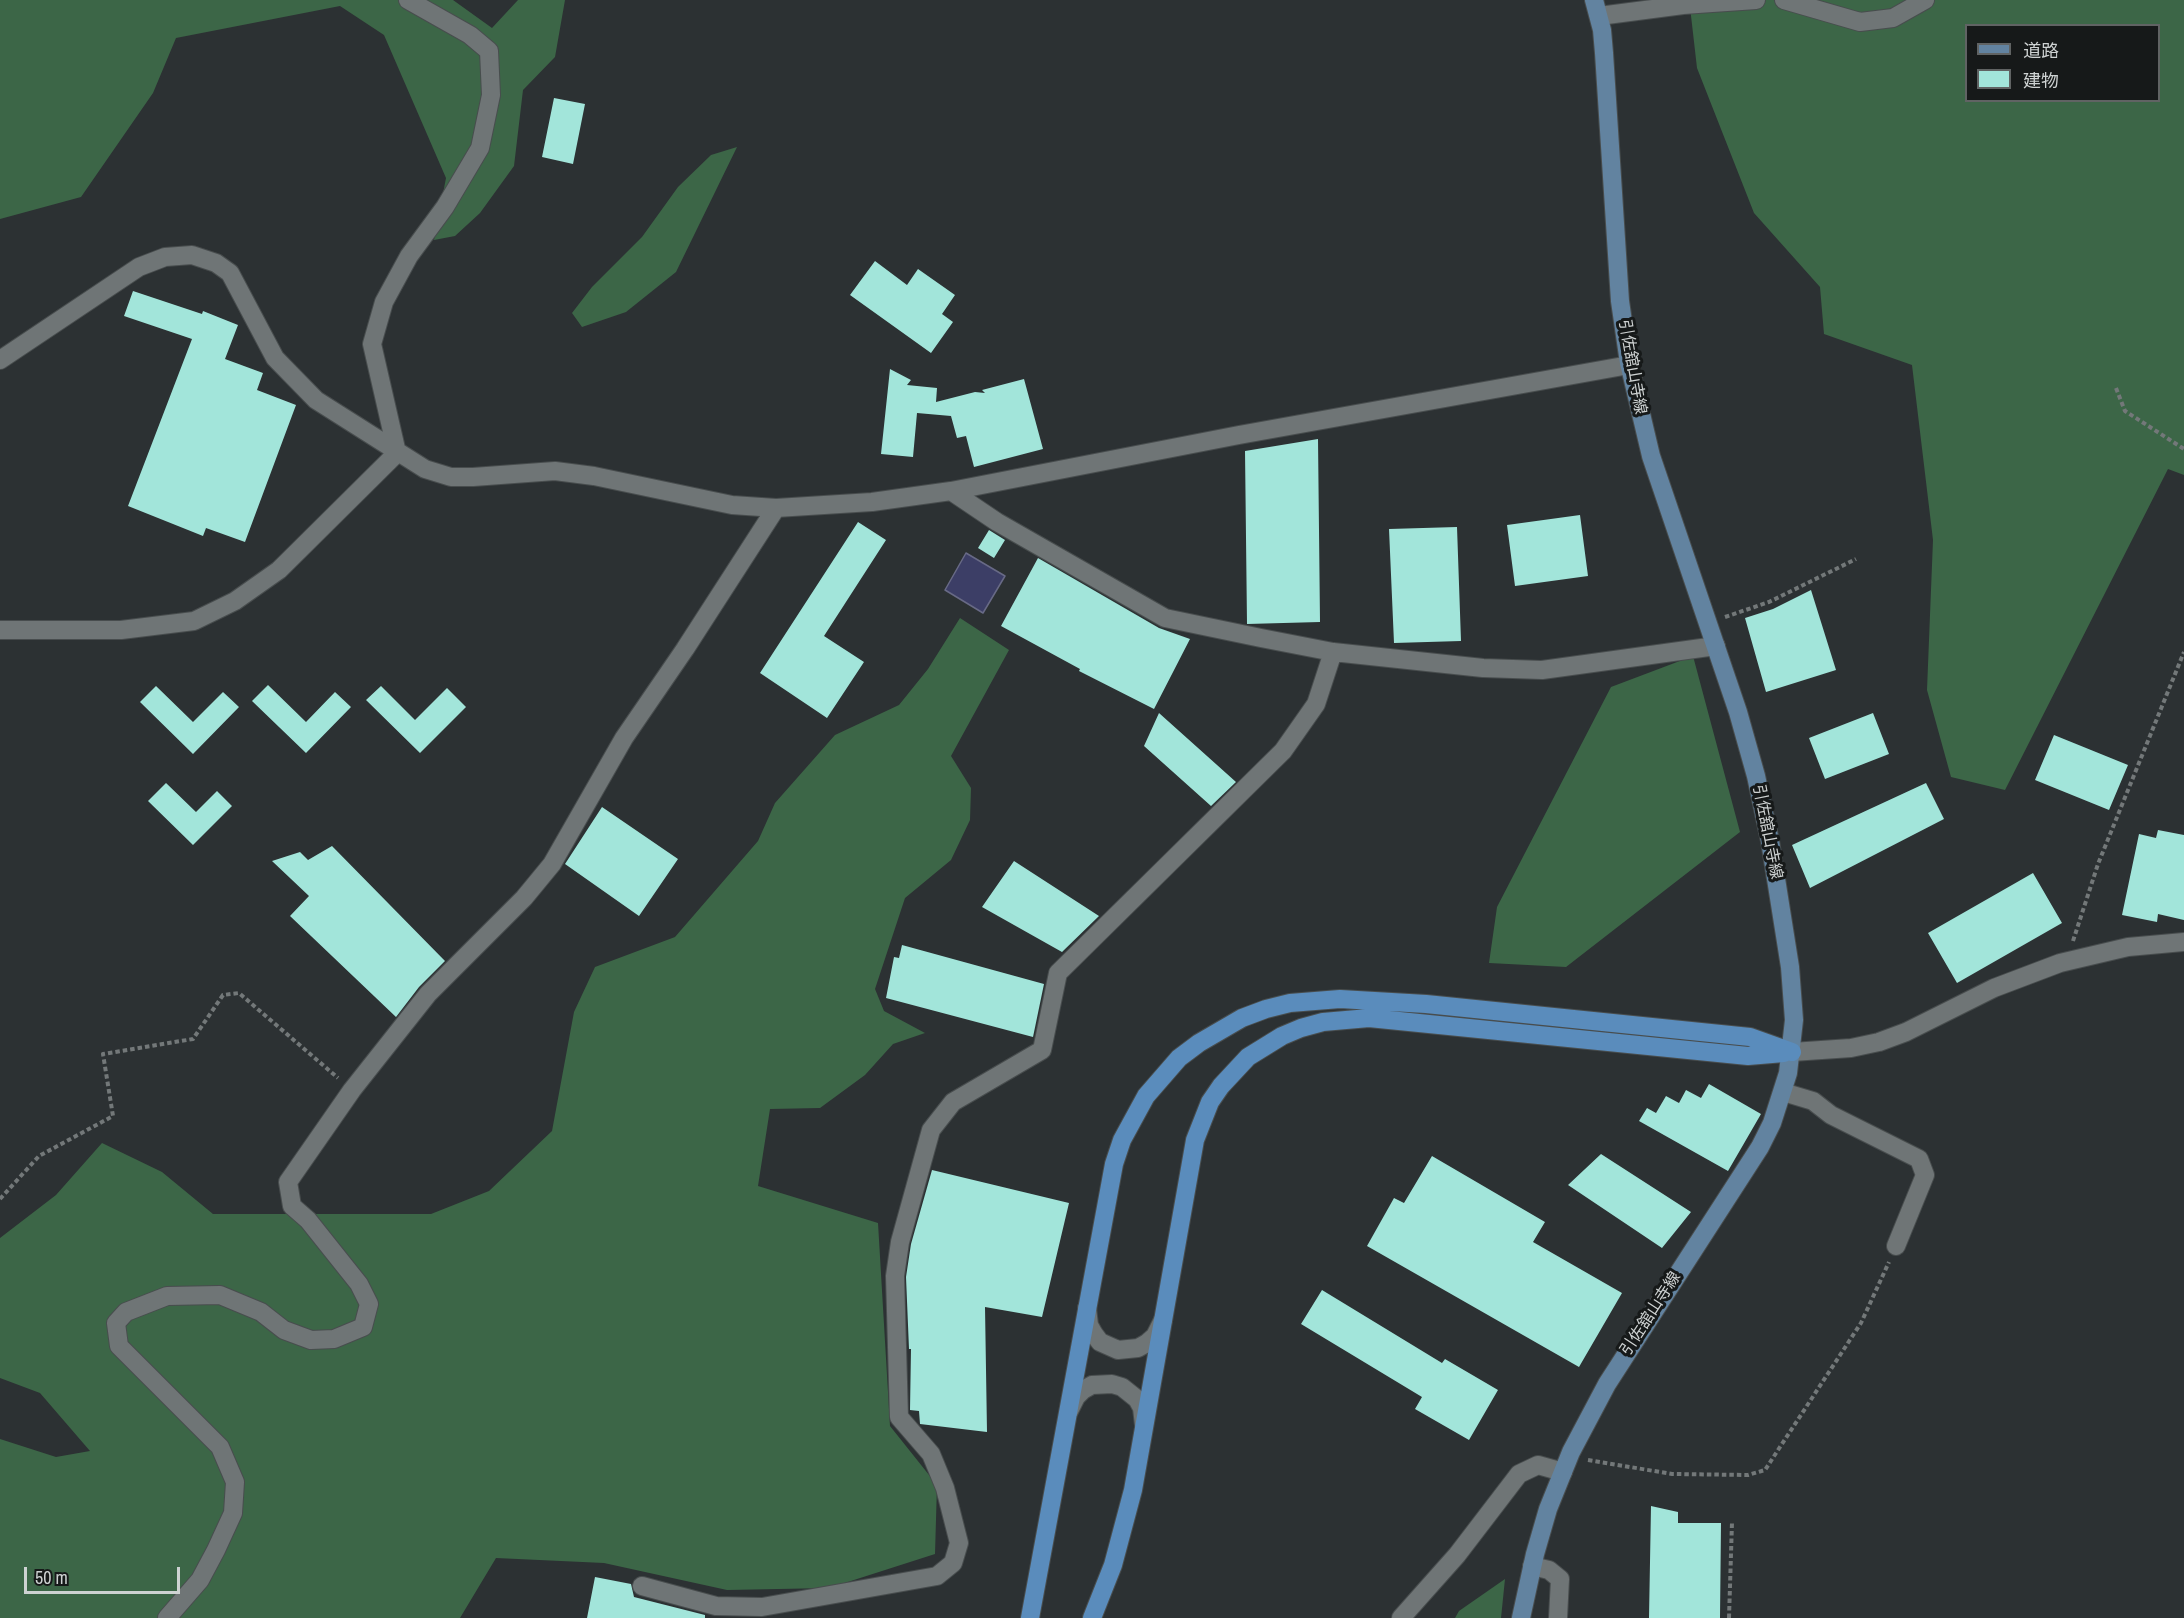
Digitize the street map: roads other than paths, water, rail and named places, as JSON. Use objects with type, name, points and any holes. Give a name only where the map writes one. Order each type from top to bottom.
[{"type":"highway","points":[[1030,1618],[1114,1164],[1133,1118],[1146,1096],[1179,1059],[1220,1029],[1258,1012],[1290,1003],[1315,1000],[1397,1001],[1750,1037],[1792,1052]]},
{"type":"highway","points":[[1092,1618],[1124,1528],[1144,1429],[1191,1159],[1201,1120],[1210,1102],[1233,1071],[1248,1057],[1282,1036],[1323,1022],[1369,1018],[1748,1056],[1792,1052]]},
{"type":"main road","name":"引佐舘山寺線","points":[[1521,1618],[1532,1566],[1548,1509],[1571,1452],[1606,1384],[1760,1147],[1783,1092],[1792,1052],[1794,993],[1770,841],[1748,744],[1651,456],[1629,365],[1620,301],[1604,52],[1596,8]]},
{"type":"street","points":[[397,453],[372,344],[384,302],[409,256],[445,207],[480,148],[491,95],[489,51],[470,35],[408,0]]},
{"type":"street","points":[[1596,8],[1756,0]]},
{"type":"street","points":[[1784,0],[1860,22],[1893,18],[1919,6],[1925,0]]},
{"type":"street","points":[[0,360],[139,267],[165,257],[192,255],[216,263],[230,273],[275,358],[316,400],[424,469],[451,477],[555,471],[594,476],[732,505],[776,508],[872,502],[951,491],[1239,435],[1629,365]]},
{"type":"street","points":[[0,630],[121,630],[194,621],[235,601],[279,570],[397,453]]},
{"type":"street","points":[[951,491],[997,522],[1165,618],[1333,652],[1483,668],[1542,670],[1716,646]]},
{"type":"street","points":[[167,1618],[200,1580],[216,1550],[233,1513],[235,1482],[220,1447],[119,1346],[116,1323],[126,1312],[167,1296],[220,1295],[261,1312],[284,1330],[311,1340],[334,1339],[363,1327],[369,1304],[359,1284],[308,1220],[292,1206],[288,1182],[352,1090],[428,994],[524,898],[552,864],[624,738],[685,649],[776,508]]},
{"type":"street","points":[[642,1586],[716,1606],[762,1607],[937,1575],[953,1563],[959,1543],[945,1488],[931,1454],[899,1417],[895,1276],[900,1242],[931,1130],[953,1102],[1042,1050],[1058,973],[1283,751],[1316,704],[1333,652]]},
{"type":"street","points":[[1792,1052],[1851,1048],[1879,1042],[1906,1032],[2016,979],[2075,959],[2128,947],[2184,942]]},
{"type":"street","points":[[1783,1092],[1813,1101],[1831,1115],[1919,1159],[1925,1175],[1896,1246]]},
{"type":"street","points":[[1087,1305],[1087,1315],[1094,1334],[1100,1342],[1119,1350],[1138,1348],[1147,1343],[1160,1328],[1163,1318]]},
{"type":"street","points":[[1067,1415],[1070,1406],[1083,1390],[1092,1385],[1112,1384],[1122,1387],[1137,1400],[1142,1408],[1144,1429]]},
{"type":"street","points":[[1401,1618],[1457,1555],[1519,1474],[1538,1465],[1563,1472]]},
{"type":"street","points":[[1532,1566],[1549,1570],[1560,1579],[1558,1618]]},
{"type":"water","points":[[966,553],[1005,576],[983,613],[945,590]]}]
